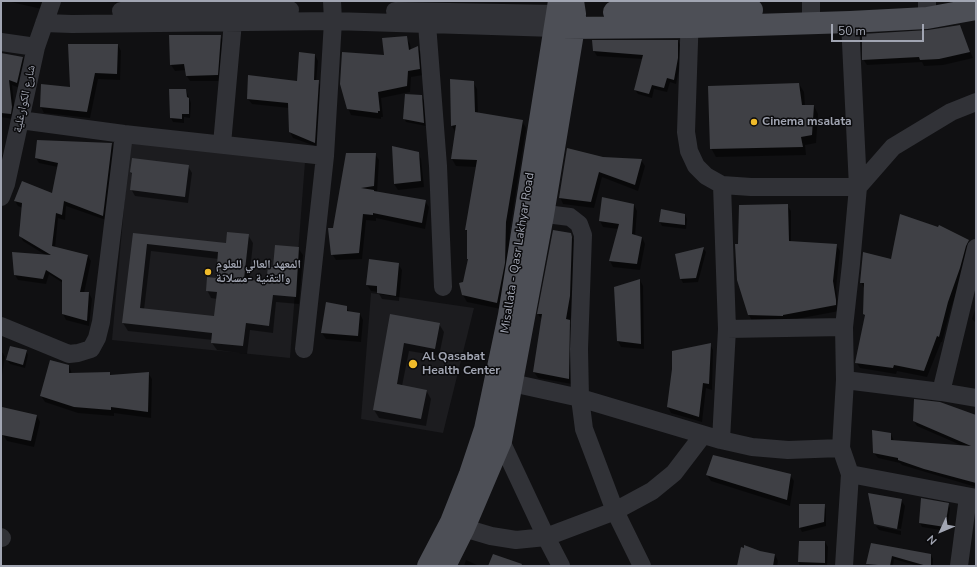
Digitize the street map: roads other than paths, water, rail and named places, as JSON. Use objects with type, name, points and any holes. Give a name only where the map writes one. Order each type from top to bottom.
[{"type":"main road","points":[[811,11],[850,22],[959,1]]},
{"type":"main road","points":[[565,14],[927,8],[976,9]]},
{"type":"main road","name":"Misallata - Qasr Lakhyar Road","points":[[428,566],[458,525],[470,474],[485,429],[504,382],[510,315],[534,213],[565,14]]},
{"type":"main road","points":[[445,566],[458,525],[501,441],[504,382]]},
{"type":"street","points":[[48,12],[233,8],[332,11],[565,14]]},
{"type":"street","points":[[304,349],[325,156],[332,11]]},
{"type":"street","points":[[48,12],[72,24],[233,22],[332,11],[427,24],[565,14]]},
{"type":"street","name":"شارع الكوارغلية","points":[[1,197],[6,184],[36,47],[48,12]]},
{"type":"street","points":[[690,13],[686,132],[689,151],[696,166],[706,176],[722,185],[751,187],[858,187],[893,147],[951,112],[976,102]]},
{"type":"street","points":[[222,144],[233,22]]},
{"type":"street","points":[[844,566],[850,474],[841,448],[845,380],[844,327],[852,264],[858,187],[850,22]]},
{"type":"street","points":[[427,24],[438,166],[443,287]]},
{"type":"street","points":[[1,42],[36,47]]},
{"type":"street","points":[[20,120],[124,134],[325,156]]},
{"type":"street","points":[[1,326],[69,354],[91,349],[98,338],[101,322],[124,134]]},
{"type":"street","points":[[721,440],[727,329],[722,185]]},
{"type":"street","points":[[534,213],[570,217],[578,224],[583,235],[579,349],[580,398],[584,429],[615,511],[642,566]]},
{"type":"street","points":[[941,392],[976,248]]},
{"type":"street","points":[[727,329],[844,327]]},
{"type":"street","points":[[845,380],[976,398]]},
{"type":"street","points":[[504,382],[580,398],[703,435],[752,447],[788,450],[841,448]]},
{"type":"street","points":[[458,525],[491,536],[516,540],[546,537],[615,511],[652,491],[674,473],[703,435]]},
{"type":"street","points":[[501,441],[561,566]]},
{"type":"street","points":[[850,474],[972,497],[959,566]]},
{"type":"place","name":"Cinema msalata","points":[[754,122]]},
{"type":"place","name":"المعهد العالي للعلوم والتقنية -مسلاتة","points":[[208,272]]},
{"type":"place","name":"Al Qasabat Health Center","points":[[413,364]]}]
